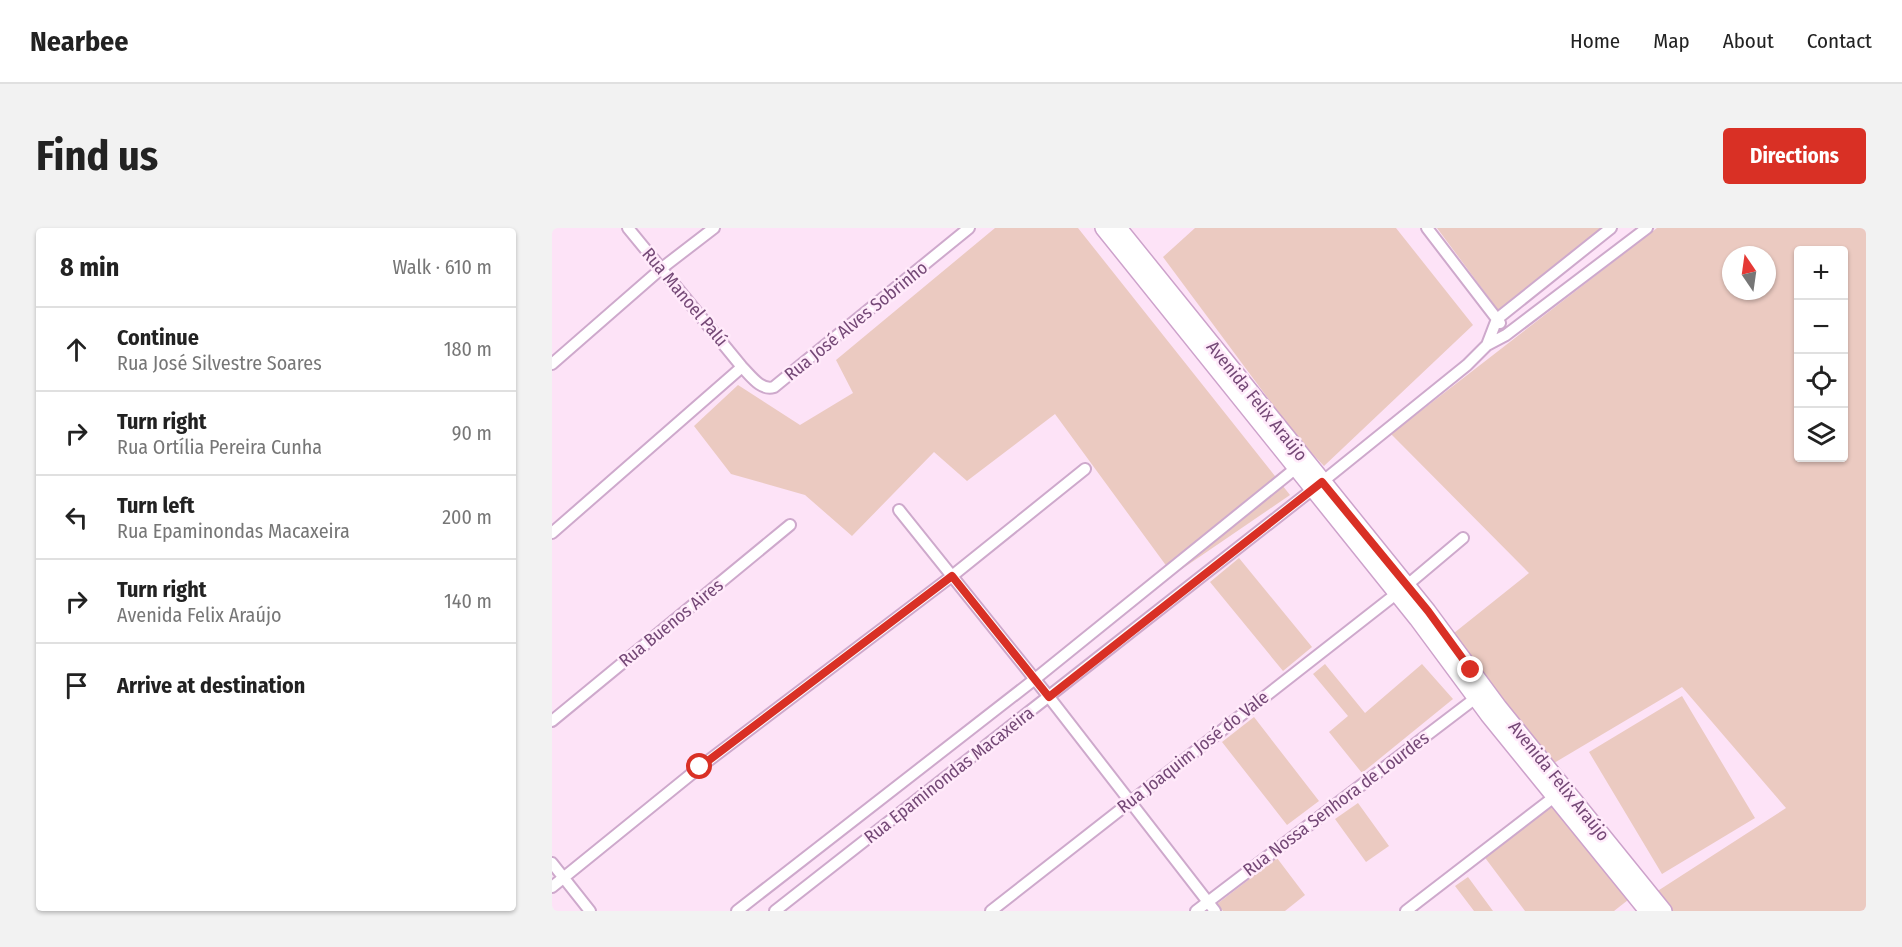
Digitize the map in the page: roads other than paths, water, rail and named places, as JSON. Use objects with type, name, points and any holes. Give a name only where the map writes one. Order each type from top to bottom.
[{"type":"main road","name":"Avenida Felix Araújo","points":[[1103,228],[1300,464]]},
{"type":"main road","name":"Avenida Felix Araújo","points":[[1119,228],[1317,486],[1401,590],[1488,715],[1664,911]]},
{"type":"main road","name":"Avenida Felix Araújo","points":[[1401,590],[1428,611],[1647,911]]},
{"type":"street","name":"Rua Manoel Palú","points":[[628,228],[742,367]]},
{"type":"street","points":[[552,364],[662,268],[714,228]]},
{"type":"street","name":"Rua José Alves Sobrinho","points":[[742,367],[763,387],[769,389],[774,387],[969,228]]},
{"type":"street","points":[[1427,228],[1497,319],[1506,335]]},
{"type":"street","points":[[1497,319],[1611,228]]},
{"type":"street","name":"Rua Epaminondas Macaxeira","points":[[775,911],[1317,486],[1467,365],[1487,345],[1506,335],[1647,228]]},
{"type":"street","name":"Rua Epaminondas Macaxeira","points":[[1487,345],[1497,319]]},
{"type":"street","points":[[552,533],[742,367]]},
{"type":"street","name":"Rua Epaminondas Macaxeira","points":[[737,911],[1035,680],[1300,464]]},
{"type":"street","points":[[552,887],[742,735],[952,576],[1085,469]]},
{"type":"street","points":[[899,510],[1049,697],[1215,911]]},
{"type":"street","name":"Rua Buenos Aires","points":[[552,721],[790,525]]},
{"type":"street","name":"Rua Joaquim José do Vale","points":[[991,911],[1401,590],[1463,538]]},
{"type":"street","name":"Rua Nossa Senhora de Lourdes","points":[[1196,911],[1477,697]]},
{"type":"street","points":[[1406,911],[1559,793]]},
{"type":"street","points":[[552,863],[590,911]]}]
